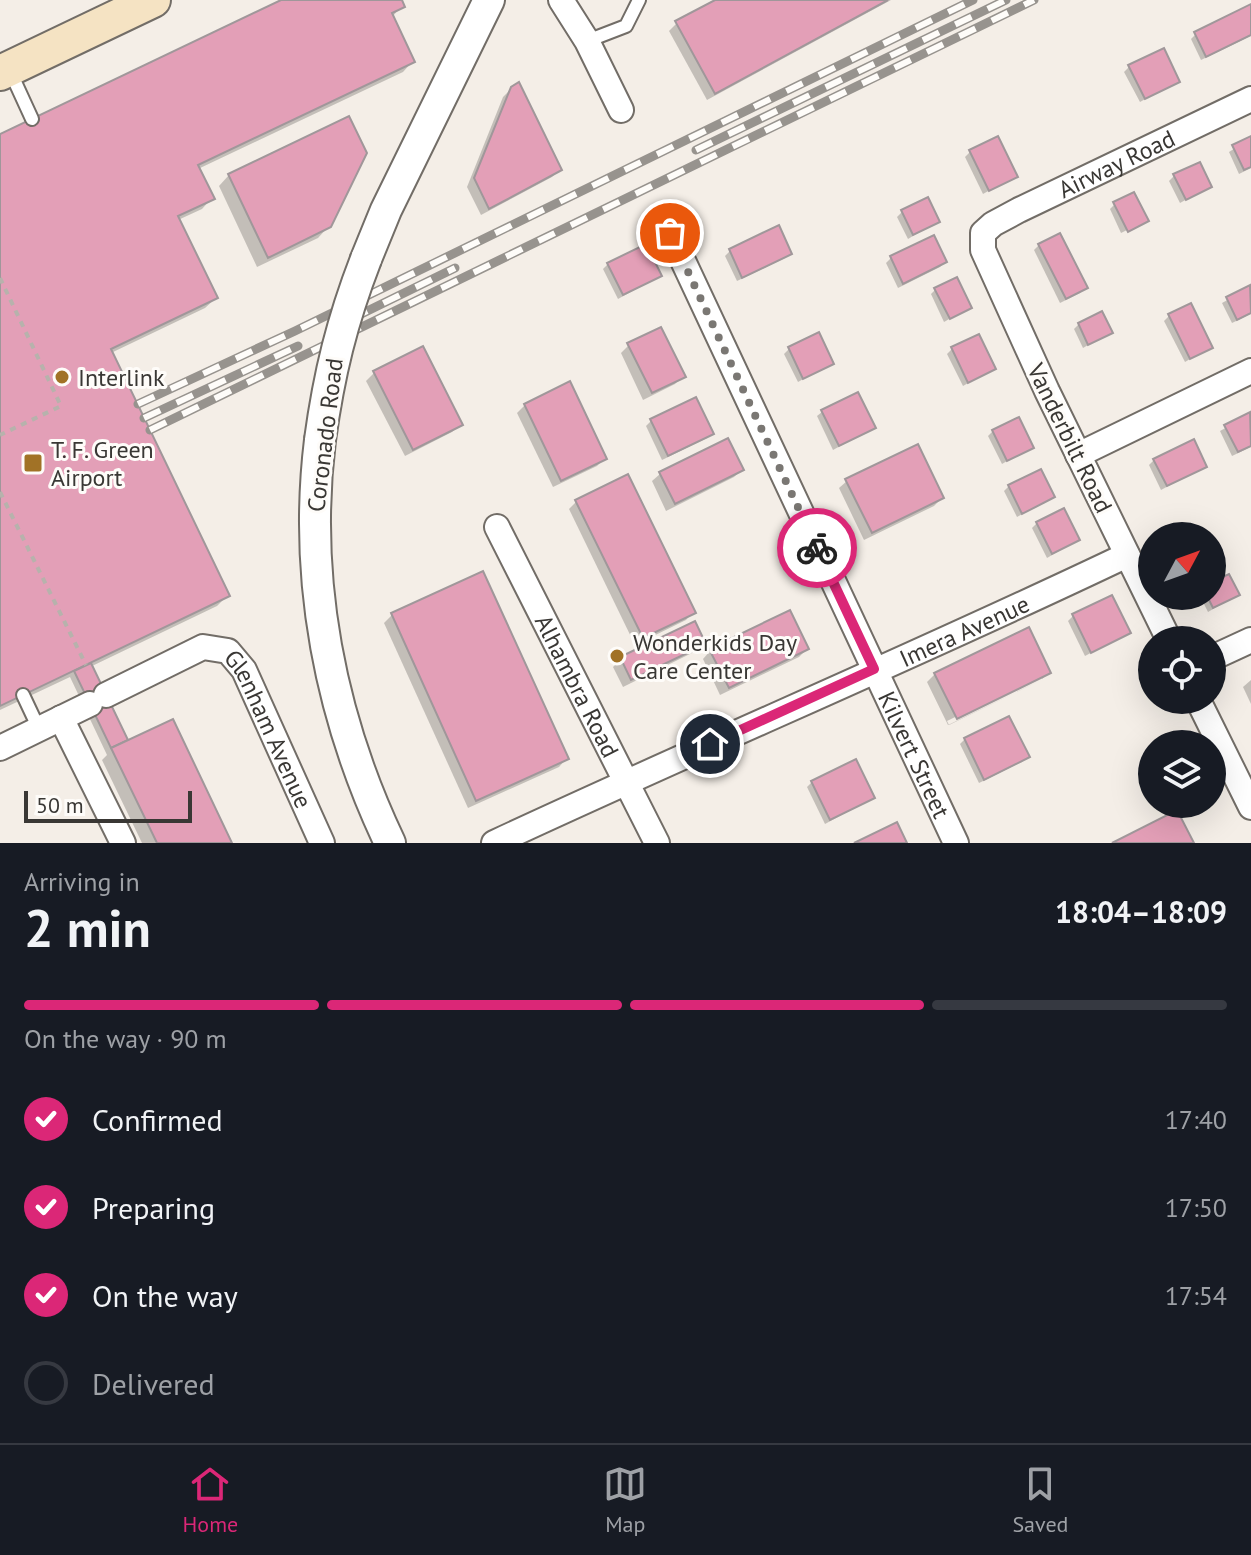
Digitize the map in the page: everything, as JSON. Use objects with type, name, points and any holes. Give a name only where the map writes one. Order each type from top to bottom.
[{"type":"main road","points":[[4,71],[150,1]]},
{"type":"street","name":"Coronado Road","points":[[390,843],[353,756],[320,619],[314,538],[320,440],[336,345],[366,259],[386,210],[489,0]]},
{"type":"street","points":[[561,0],[587,41],[621,110]]},
{"type":"street","name":"Airway Road","points":[[983,233],[1019,210],[1251,99]]},
{"type":"street","name":"Kilvert Street","points":[[670,233],[956,843]]},
{"type":"street","name":"Vanderbilt Road","points":[[983,233],[983,250],[1162,626]]},
{"type":"street","points":[[1078,455],[1251,371]]},
{"type":"street","name":"Alhambra Road","points":[[497,527],[657,843]]},
{"type":"street","name":"Imera Avenue","points":[[494,843],[1127,555]]},
{"type":"street","points":[[1226,652],[1251,640]]},
{"type":"street","name":"Glenham Avenue","points":[[0,748],[203,647],[228,651],[244,670],[322,843]]},
{"type":"street","points":[[1205,714],[1251,807]]},
{"type":"street","points":[[61,718],[123,843]]},
{"type":"lane","points":[[587,41],[626,26],[639,0]]},
{"type":"lane","points":[[4,71],[32,119]]},
{"type":"lane","points":[[23,695],[39,729]]},
{"type":"path","points":[[0,278],[61,406],[0,435]]},
{"type":"path","points":[[0,492],[86,665]]},
{"type":"building","name":"Interlink","points":[[281,0],[402,0],[405,7],[392,13],[415,62],[198,165],[215,199],[178,216],[218,298],[111,349],[230,596],[0,706],[0,134]]},
{"type":"building","points":[[715,0],[888,0],[715,94],[675,21]]},
{"type":"building","points":[[1251,4],[1251,35],[1206,57],[1194,32]]},
{"type":"building","points":[[1164,48],[1180,82],[1145,99],[1128,65]]},
{"type":"building","points":[[519,82],[562,170],[489,209],[474,178],[511,87]]},
{"type":"building","points":[[349,116],[367,153],[331,227],[268,258],[228,174]]},
{"type":"building","points":[[998,136],[1018,177],[989,191],[969,150]]},
{"type":"building","points":[[1251,136],[1251,167],[1244,170],[1232,145]]},
{"type":"building","points":[[1200,162],[1212,187],[1186,200],[1173,174]]},
{"type":"building","points":[[1134,192],[1149,221],[1128,232],[1113,202]]},
{"type":"building","points":[[928,197],[940,222],[913,235],[901,210]]},
{"type":"building","points":[[779,225],[792,254],[742,278],[729,249]]},
{"type":"building","points":[[1060,233],[1088,288],[1066,299],[1038,244]]},
{"type":"building","points":[[934,235],[947,262],[903,284],[890,256]]},
{"type":"building","points":[[646,244],[662,276],[623,295],[607,263]]},
{"type":"building","points":[[957,277],[972,308],[950,319],[934,288]]},
{"type":"building","points":[[1250,285],[1251,313],[1237,320],[1226,297]]},
{"type":"building","points":[[1191,303],[1213,348],[1190,359],[1168,314]]},
{"type":"building","points":[[1102,311],[1113,333],[1088,345],[1078,323]]},
{"type":"building","points":[[661,327],[686,377],[652,393],[627,343]]},
{"type":"building","points":[[819,332],[834,364],[803,379],[788,347]]},
{"type":"building","points":[[979,334],[996,369],[968,383],[951,347]]},
{"type":"building","points":[[423,346],[463,425],[413,450],[373,371]]},
{"type":"building","points":[[570,381],[607,459],[561,481],[524,404]]},
{"type":"building","points":[[858,392],[876,428],[839,446],[821,410]]},
{"type":"building","points":[[696,397],[714,434],[668,456],[650,419]]},
{"type":"building","points":[[1250,412],[1251,446],[1238,452],[1224,425]]},
{"type":"building","points":[[1019,417],[1034,448],[1007,461],[992,430]]},
{"type":"building","points":[[728,438],[744,470],[675,504],[659,472]]},
{"type":"building","points":[[1194,439],[1207,467],[1167,486],[1153,459]]},
{"type":"building","points":[[918,444],[944,498],[872,533],[845,479]]},
{"type":"building","points":[[1041,469],[1055,497],[1022,514],[1008,485]]},
{"type":"building","points":[[628,474],[696,613],[643,638],[575,500]]},
{"type":"building","points":[[1064,508],[1080,540],[1052,554],[1036,522]]},
{"type":"building","points":[[483,571],[569,759],[476,801],[391,613]]},
{"type":"building","points":[[1229,574],[1240,595],[1226,602],[1226,575]]},
{"type":"building","points":[[1112,595],[1131,633],[1091,653],[1072,614]]},
{"type":"building","points":[[790,610],[809,649],[729,688],[709,649]]},
{"type":"building","points":[[695,621],[706,644],[631,680],[620,657]]},
{"type":"building","points":[[1029,627],[1051,673],[957,719],[934,673]]},
{"type":"building","points":[[91,663],[128,740],[111,748],[74,671]]},
{"type":"building","points":[[1009,716],[1030,757],[984,780],[964,738]]},
{"type":"building","points":[[173,719],[232,843],[157,843],[111,748]]},
{"type":"building","points":[[856,759],[875,798],[830,820],[811,781]]},
{"type":"building","points":[[1161,818],[1181,818],[1194,843],[1112,843]]},
{"type":"building","points":[[897,822],[907,843],[854,843]]},
{"type":"railway","points":[[138,404],[295,331],[973,0]]},
{"type":"railway","points":[[696,150],[1006,0]]},
{"type":"railway","points":[[150,430],[1034,0]]},
{"type":"railway","points":[[351,319],[455,268]]},
{"type":"railway","points":[[144,418],[298,346]]},
{"type":"way so far","points":[[670,233],[817,548]]},
{"type":"place","name":"Interlink","points":[[62,377]]},
{"type":"place","name":"T. F. Green Airport","points":[[33,463]]},
{"type":"place","name":"Wonderkids Day Care Center","points":[[617,656]]},
{"type":"route","points":[[710,744],[874,669],[817,548]]}]
